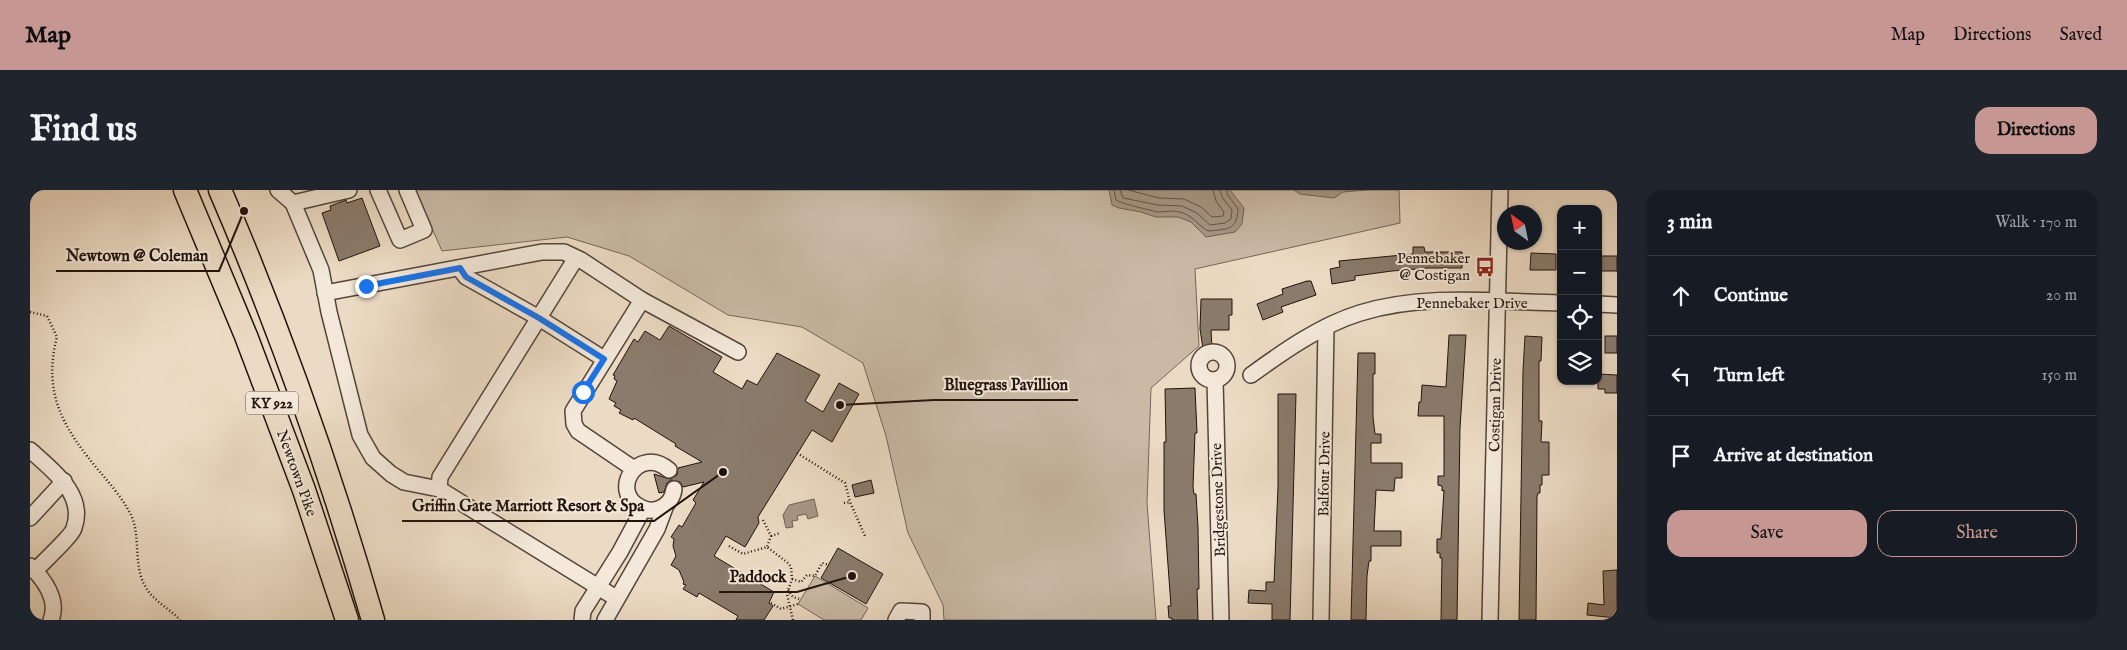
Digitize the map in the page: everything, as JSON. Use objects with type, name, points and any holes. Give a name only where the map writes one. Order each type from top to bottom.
[{"type":"highway","name":"Newtown Pike","points":[[185,190],[246,336],[304,490],[347,620]]},
{"type":"highway","name":"Newtown Pike","points":[[220,190],[275,327],[334,492],[373,620]]},
{"type":"street","points":[[278,190],[293,203],[321,270],[360,435],[373,458],[391,474],[404,482],[439,489],[616,598]]},
{"type":"street","points":[[293,203],[349,190]]},
{"type":"street","points":[[378,190],[400,240],[424,230],[406,190]]},
{"type":"street","name":"Costigan Drive","points":[[1490,620],[1500,190]]},
{"type":"street","points":[[325,293],[542,252],[564,252],[642,300],[738,352]]},
{"type":"street","points":[[439,489],[440,477],[576,258]]},
{"type":"street","points":[[460,268],[466,277],[539,318],[604,359]]},
{"type":"street","points":[[634,469],[578,432],[574,424],[573,411],[642,300]]},
{"type":"street","name":"Pennebaker Drive","points":[[1251,375],[1298,343],[1326,327],[1358,313],[1406,303],[1441,300],[1557,304]]},
{"type":"street","points":[[1602,304],[1617,304]]},
{"type":"street","name":"Balfour Drive","points":[[1321,620],[1326,327]]},
{"type":"street","name":"Bridgestone Drive","points":[[1215,380],[1221,620]]},
{"type":"street","points":[[30,450],[64,482],[77,504],[74,530],[32,568],[46,582],[52,600],[54,614],[52,620]]},
{"type":"street","points":[[666,505],[651,510],[643,509],[630,499],[627,492],[627,484],[634,469],[648,462],[656,462],[669,470]]},
{"type":"street","points":[[30,518],[64,482]]},
{"type":"street","points":[[604,620],[657,529],[674,489]]},
{"type":"street","points":[[582,620],[584,611],[620,552],[643,509]]},
{"type":"street","points":[[896,620],[902,611],[922,612],[922,620]]},
{"type":"path","points":[[30,312],[47,316],[57,337],[53,353],[52,378],[61,416],[81,449],[120,497],[132,517],[144,584],[152,596],[180,620]]},
{"type":"path","points":[[797,454],[845,483],[850,502],[865,536]]},
{"type":"path","points":[[844,503],[850,502]]},
{"type":"path","points":[[764,520],[771,536],[767,547]]},
{"type":"path","points":[[771,536],[780,533]]},
{"type":"path","points":[[729,546],[742,554],[767,547]]},
{"type":"path","points":[[767,547],[788,563],[790,567],[792,579],[788,588],[789,608],[793,620]]},
{"type":"path","points":[[792,579],[800,582],[807,574],[814,576],[822,563],[828,565]]},
{"type":"path","points":[[788,588],[793,597],[800,599]]},
{"type":"path","points":[[771,603],[781,609],[798,604]]},
{"type":"shaded area","points":[[415,190],[1399,190],[1400,223],[1195,269],[1199,346],[1151,388],[1147,503],[1156,620],[944,620],[943,605],[908,533],[886,436],[863,363],[802,327],[728,315],[629,256],[567,237],[442,251]]},
{"type":"shaded area","points":[[815,576],[868,608],[861,620],[824,620],[798,604]]},
{"type":"water","points":[[1109,190],[1230,190],[1244,208],[1242,224],[1235,232],[1206,237],[1191,222],[1178,217],[1156,217],[1112,205]]},
{"type":"water","points":[[1294,190],[1366,190],[1343,192],[1334,198],[1300,194]]},
{"type":"water","points":[[814,499],[818,516],[808,519],[806,514],[797,516],[798,520],[792,521],[793,527],[786,528],[783,515],[789,505]]},
{"type":"building","points":[[362,198],[380,246],[339,261],[322,213],[331,210],[330,206],[346,200],[347,203]]},
{"type":"building","points":[[1413,247],[1424,247],[1425,252],[1462,252],[1462,268],[1392,271],[1355,276],[1355,280],[1332,284],[1330,269],[1340,267],[1339,261],[1413,254]]},
{"type":"building","points":[[1531,253],[1556,254],[1556,270],[1530,270]]},
{"type":"building","points":[[1602,256],[1617,256],[1617,271],[1602,271]]},
{"type":"building","points":[[1311,281],[1316,295],[1281,307],[1283,312],[1263,320],[1257,304],[1283,294],[1282,289]]},
{"type":"building","points":[[1201,299],[1232,299],[1232,315],[1229,315],[1229,330],[1211,330],[1212,349],[1203,349],[1200,329]]},
{"type":"building","points":[[669,326],[722,357],[713,372],[742,389],[747,380],[757,385],[777,353],[820,375],[805,401],[823,412],[839,383],[859,394],[832,442],[812,430],[758,517],[759,523],[745,547],[726,536],[714,556],[774,592],[769,603],[773,606],[764,620],[736,620],[738,616],[699,593],[697,597],[683,589],[686,585],[683,584],[684,582],[679,570],[671,565],[676,556],[673,546],[674,539],[671,537],[679,525],[682,527],[696,503],[693,500],[704,482],[683,487],[680,482],[671,480],[667,483],[664,492],[659,493],[654,474],[670,479],[677,475],[678,468],[702,462],[634,418],[633,420],[619,413],[621,410],[614,406],[616,403],[609,399],[617,381],[613,375],[634,339],[638,342],[645,331],[660,340]]},
{"type":"building","points":[[1449,335],[1466,335],[1460,428],[1457,620],[1441,620],[1442,558],[1440,558],[1440,553],[1437,553],[1437,539],[1441,539],[1444,490],[1442,491],[1442,486],[1438,485],[1438,476],[1444,476],[1444,416],[1418,416],[1422,385],[1446,387]]},
{"type":"building","points":[[1525,336],[1542,337],[1541,361],[1539,361],[1539,421],[1542,421],[1541,442],[1549,442],[1549,475],[1542,475],[1542,485],[1540,485],[1540,493],[1538,493],[1537,497],[1536,620],[1519,620]]},
{"type":"building","points":[[1605,336],[1617,336],[1617,353],[1605,353]]},
{"type":"building","points":[[1358,353],[1375,353],[1373,417],[1375,434],[1381,434],[1381,443],[1371,443],[1371,463],[1402,463],[1402,478],[1395,478],[1394,491],[1376,490],[1374,531],[1401,531],[1401,546],[1371,546],[1371,561],[1369,561],[1367,576],[1366,620],[1351,620]]},
{"type":"building","points":[[1602,374],[1617,375],[1617,393],[1605,393],[1605,389],[1598,389],[1598,385],[1602,385]]},
{"type":"building","points":[[1195,388],[1197,433],[1195,433],[1193,487],[1194,494],[1196,494],[1198,527],[1198,620],[1172,620],[1172,618],[1169,618],[1168,606],[1171,606],[1164,510],[1165,389]]},
{"type":"building","points":[[1278,394],[1296,394],[1290,620],[1272,620],[1272,604],[1248,603],[1249,590],[1266,591],[1266,582],[1274,582],[1278,487]]},
{"type":"building","points":[[871,480],[874,493],[855,497],[852,485]]},
{"type":"building","points":[[838,548],[883,574],[866,604],[821,578]]},
{"type":"building","points":[[1617,570],[1617,618],[1587,615],[1588,603],[1604,605],[1603,571]]},
{"type":"place","name":"Newtown @ Coleman","points":[[244,211]]},
{"type":"place","name":"Pennebaker @ Costigan","points":[[1485,267]]},
{"type":"place","name":"Bluegrass Pavillion","points":[[840,405]]},
{"type":"place","name":"Griffin Gate Marriott Resort & Spa","points":[[723,472]]},
{"type":"place","name":"Paddock","points":[[852,576]]},
{"type":"route","points":[[366,286],[460,268],[466,277],[539,318],[604,359],[583,392]]}]
